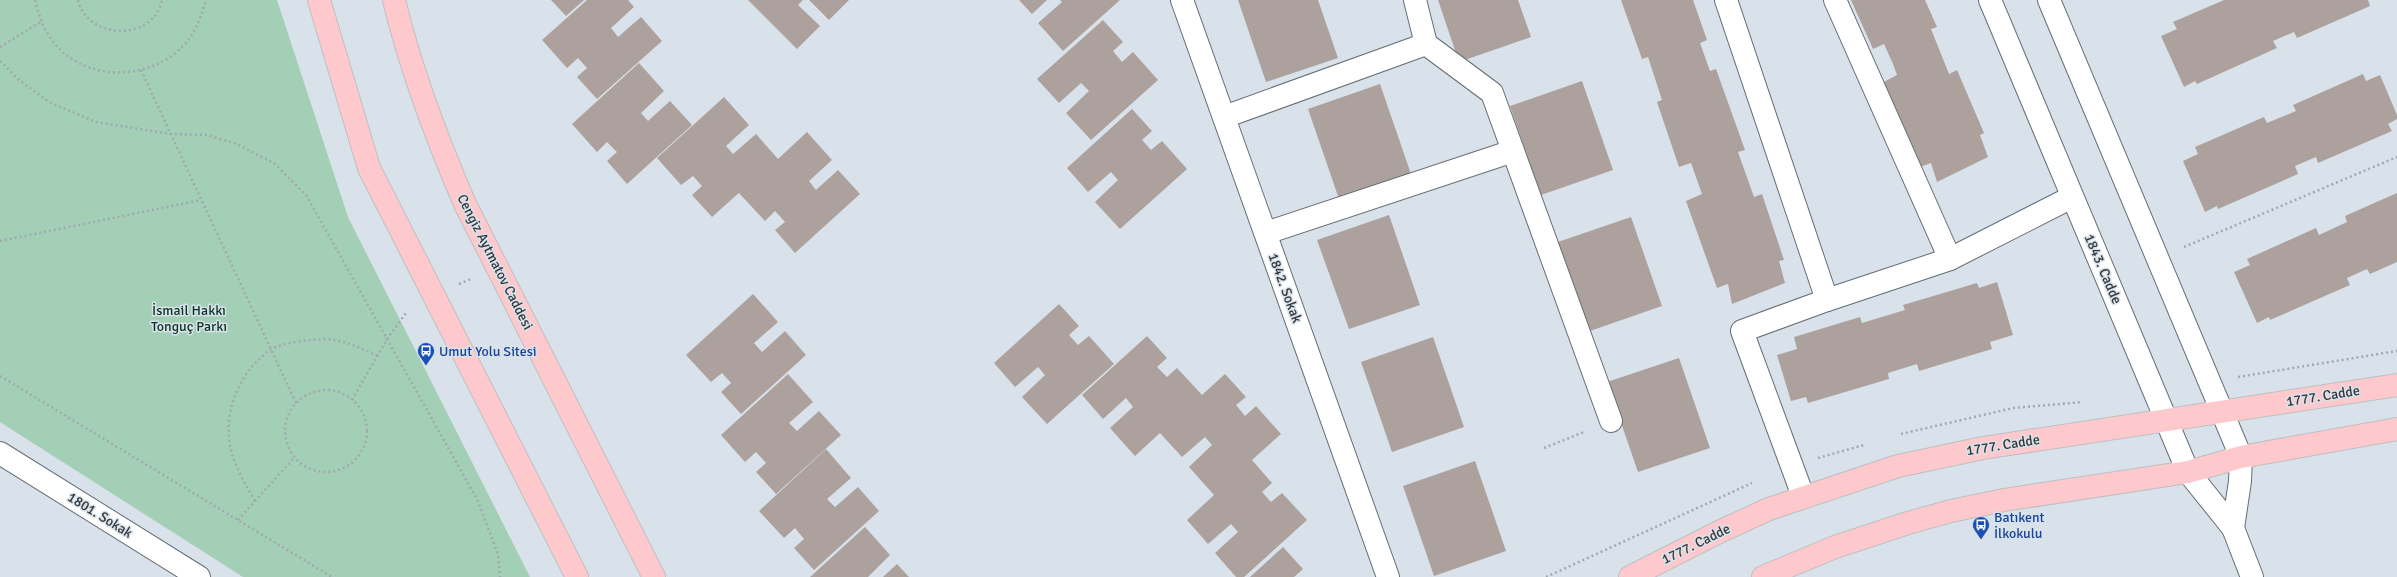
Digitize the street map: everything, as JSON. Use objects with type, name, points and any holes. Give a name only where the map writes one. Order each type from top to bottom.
[{"type":"main road","points":[[319,0],[369,168],[577,577]]},
{"type":"main road","name":"Cengiz Aytmatov Caddesi","points":[[394,0],[416,80],[438,143],[465,204],[654,577]]},
{"type":"main road","name":"1777. Cadde","points":[[1630,577],[1721,531],[1803,496],[1862,476],[1938,456],[2397,385]]},
{"type":"main road","points":[[1763,577],[1835,547],[1908,522],[1952,511],[2004,500],[2188,472],[2240,457],[2397,429]]},
{"type":"street","name":"1842. Sokak","points":[[1182,0],[1388,577]]},
{"type":"street","points":[[1415,0],[1426,44],[1492,93],[1611,421]]},
{"type":"street","points":[[1726,0],[1827,300]]},
{"type":"street","points":[[1835,0],[1950,259]]},
{"type":"street","name":"1843. Cadde","points":[[1990,0],[2188,472],[2232,528],[2252,577]]},
{"type":"street","points":[[2049,0],[2240,457],[2240,481],[2232,528]]},
{"type":"street","points":[[1224,117],[1426,44]]},
{"type":"street","points":[[1266,234],[1513,151]]},
{"type":"street","points":[[1803,496],[1742,332],[1827,300],[1950,259],[2072,197]]},
{"type":"street","name":"1801. Sokak","points":[[0,453],[199,577]]},
{"type":"path","points":[[35,0],[41,22],[56,45],[78,63],[105,72],[134,73],[160,64],[184,46],[199,23],[206,0]]},
{"type":"path","points":[[78,0],[86,17],[97,26],[112,31],[127,31],[141,26],[153,17],[162,0]]},
{"type":"path","points":[[0,47],[41,22]]},
{"type":"path","points":[[0,61],[18,79],[49,102],[96,122],[170,134],[207,134],[237,144],[275,164],[306,195],[477,499],[498,554],[500,577]]},
{"type":"path","points":[[140,70],[296,403]]},
{"type":"path","points":[[2157,259],[2397,157]]},
{"type":"path","points":[[0,242],[201,200]]},
{"type":"path","points":[[456,286],[473,278]]},
{"type":"path","points":[[352,400],[388,339],[406,313]]},
{"type":"path","points":[[255,501],[235,464],[229,437],[230,411],[239,387],[251,369],[271,349],[302,341],[327,339],[349,343],[378,356]]},
{"type":"path","points":[[2249,376],[2397,351]]},
{"type":"path","points":[[0,376],[332,577]]},
{"type":"path","points":[[330,390],[342,393],[352,400],[361,410],[366,423],[367,436],[363,450],[355,461],[344,469],[331,472],[318,472],[305,467],[294,458],[288,448],[285,430],[289,413],[296,403],[306,395],[317,391],[330,390]]},
{"type":"path","points":[[1544,448],[1611,421]]},
{"type":"path","points":[[238,520],[294,458]]},
{"type":"green space","name":"İsmail Hakkı Tonguç Parkı","points":[[0,0],[277,0],[348,217],[530,577],[243,577],[0,422]]},
{"type":"building","points":[[551,0],[584,0],[566,16]]},
{"type":"building","points":[[587,0],[628,0],[634,7],[611,28],[618,37],[641,17],[662,41],[597,99],[577,77],[587,68],[578,58],[567,68],[542,40]]},
{"type":"building","points":[[748,0],[803,0],[798,5],[820,26],[797,49]]},
{"type":"building","points":[[809,0],[849,0],[829,20]]},
{"type":"building","points":[[1019,0],[1047,0],[1032,14]]},
{"type":"building","points":[[1060,0],[1120,0],[1063,51],[1038,23],[1062,2]]},
{"type":"building","points":[[1238,0],[1318,0],[1338,58],[1266,82]]},
{"type":"building","points":[[1438,0],[1518,0],[1531,37],[1459,62]]},
{"type":"building","points":[[1621,0],[1693,0],[1707,40],[1700,43],[1710,71],[1716,69],[1745,150],[1738,152],[1754,197],[1762,194],[1784,260],[1779,261],[1785,283],[1732,304],[1728,284],[1717,288],[1686,201],[1702,194],[1691,163],[1679,167],[1657,102],[1662,100],[1648,57],[1642,59]]},
{"type":"building","points":[[1851,0],[1925,0],[1937,27],[1931,29],[1949,74],[1957,70],[1984,133],[1980,135],[1988,157],[1937,182],[1931,163],[1920,167],[1882,83],[1897,75],[1893,64],[1884,44],[1873,49]]},
{"type":"building","points":[[2224,0],[2368,0],[2370,6],[2297,38],[2294,32],[2273,41],[2277,48],[2197,84],[2195,81],[2184,87],[2161,36],[2177,29],[2173,22]]},
{"type":"building","points":[[1103,20],[1123,42],[1113,51],[1122,62],[1133,52],[1158,80],[1091,140],[1066,113],[1089,91],[1081,83],[1059,103],[1037,79]]},
{"type":"building","points":[[639,63],[664,91],[641,113],[648,121],[670,101],[692,125],[627,184],[607,161],[617,152],[607,142],[597,152],[572,124]]},
{"type":"building","points":[[2363,74],[2366,81],[2380,75],[2397,115],[2397,119],[2388,124],[2392,131],[2318,163],[2316,157],[2295,166],[2298,174],[2218,209],[2217,206],[2205,212],[2183,161],[2198,154],[2195,147],[2264,117],[2267,123],[2296,111],[2293,105]]},
{"type":"building","points":[[1582,81],[1613,170],[1541,195],[1510,106]]},
{"type":"building","points":[[1380,84],[1411,174],[1339,199],[1308,109]]},
{"type":"building","points":[[724,97],[749,125],[726,146],[733,154],[756,134],[778,159],[807,132],[832,160],[809,181],[816,190],[838,170],[860,194],[795,253],[775,230],[785,222],[775,211],[765,221],[739,193],[770,165],[712,217],[692,195],[702,186],[693,176],[681,185],[657,158]]},
{"type":"building","points":[[1132,109],[1152,131],[1142,140],[1151,150],[1162,141],[1187,169],[1120,229],[1095,202],[1118,180],[1111,172],[1088,192],[1067,168]]},
{"type":"building","points":[[2397,193],[2397,262],[2370,274],[2367,269],[2347,278],[2350,285],[2270,320],[2269,317],[2257,323],[2234,272],[2250,265],[2247,259],[2316,228],[2319,235],[2347,222],[2345,216]]},
{"type":"building","points":[[1389,215],[1420,305],[1349,329],[1317,240]]},
{"type":"building","points":[[1631,217],[1662,306],[1590,331],[1558,242]]},
{"type":"building","points":[[1997,282],[2013,335],[1990,342],[1992,349],[1919,371],[1917,364],[1888,373],[1889,379],[1808,403],[1806,397],[1791,401],[1777,355],[1797,349],[1794,337],[1860,317],[1862,323],[1905,310],[1903,305],[1977,283],[1979,288]]},
{"type":"building","points":[[753,294],[778,322],[754,343],[762,352],[785,331],[806,355],[741,414],[721,392],[731,383],[722,373],[711,382],[686,355]]},
{"type":"building","points":[[1059,304],[1079,326],[1069,335],[1078,345],[1089,336],[1114,364],[1047,424],[1022,397],[1045,375],[1038,367],[1015,387],[994,363]]},
{"type":"building","points":[[1147,336],[1167,358],[1157,367],[1167,377],[1177,368],[1202,395],[1225,374],[1246,397],[1236,405],[1245,416],[1256,406],[1281,434],[1252,460],[1272,483],[1262,492],[1271,502],[1282,493],[1307,520],[1244,577],[1236,577],[1215,553],[1238,532],[1231,524],[1208,544],[1187,520],[1214,495],[1189,467],[1212,445],[1205,437],[1182,457],[1160,433],[1135,456],[1110,428],[1133,407],[1126,398],[1103,419],[1082,395]]},
{"type":"building","points":[[1433,337],[1464,427],[1392,452],[1361,362]]},
{"type":"building","points":[[1679,358],[1710,448],[1638,472],[1607,382]]},
{"type":"building","points":[[788,374],[813,402],[789,423],[797,431],[819,411],[841,435],[776,494],[756,472],[766,463],[756,452],[745,462],[721,435]]},
{"type":"building","points":[[826,449],[851,478],[827,499],[835,507],[858,487],[879,511],[814,570],[794,548],[804,539],[795,528],[784,538],[759,511]]},
{"type":"building","points":[[1475,461],[1506,551],[1434,576],[1403,486]]},
{"type":"building","points":[[865,527],[890,555],[868,577],[810,577]]},
{"type":"building","points":[[1283,547],[1303,569],[1294,577],[1250,577]]},
{"type":"building","points":[[897,564],[909,577],[883,577]]},
{"type":"place","name":"Umut Yolu Sitesi","points":[[426,366]]},
{"type":"place","name":"Batıkent İlkokulu","points":[[1981,540]]}]
